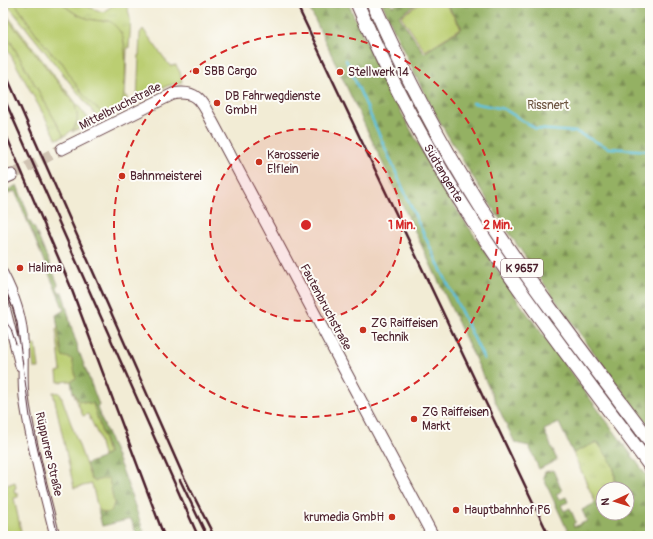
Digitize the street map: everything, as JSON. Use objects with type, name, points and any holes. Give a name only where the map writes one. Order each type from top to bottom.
[{"type":"highway","name":"Südtangente","points":[[357,3],[379,53],[410,112],[475,224],[556,339],[650,466]]},
{"type":"highway","name":"Südtangente","points":[[373,3],[427,114],[480,206],[534,286],[650,441]]},
{"type":"main road","name":"Mittelbruchstraße","points":[[62,149],[173,94],[190,94]]},
{"type":"main road","name":"Fautenbruchstraße","points":[[190,94],[200,100],[214,125],[433,536]]},
{"type":"street","name":"Rüppurrer Straße","points":[[3,272],[18,309],[22,332],[22,377]]},
{"type":"street","name":"Rüppurrer Straße","points":[[3,299],[22,377],[31,435],[55,536]]},
{"type":"green space","points":[[6,3],[15,3],[45,45],[57,59],[62,62],[94,106],[122,105],[124,45],[121,33],[110,21],[90,19],[78,15],[62,3],[78,3],[103,12],[116,3],[125,3],[128,8],[130,25],[129,48],[127,48],[126,107],[101,119],[100,117],[98,118]]},
{"type":"green space","points":[[15,3],[62,3],[78,15],[90,19],[110,21],[116,26],[121,33],[125,48],[126,70],[123,102],[121,108],[110,114],[95,107],[76,85],[62,62],[57,59],[45,45]]},
{"type":"green space","points":[[307,3],[348,3],[383,79],[442,187],[518,301],[650,480],[650,536],[570,536],[543,477],[545,472],[553,470],[562,491],[556,494],[559,500],[566,497],[568,502],[561,505],[564,511],[570,508],[576,522],[573,524],[574,527],[587,521],[582,510],[595,503],[595,521],[635,521],[635,481],[615,481],[612,464],[597,442],[573,453],[559,423],[544,430],[557,460],[539,469],[529,446],[515,443]]},
{"type":"green space","points":[[363,3],[367,3],[414,102],[650,450],[650,457],[529,294],[462,193],[422,123]]},
{"type":"green space","name":"Rissnert","points":[[382,3],[391,3],[393,7],[398,3],[418,3],[399,16],[424,53],[462,28],[446,3],[624,3],[650,8],[650,427],[544,284],[471,174],[421,87]]},
{"type":"green space","points":[[421,3],[445,3],[461,28],[425,51],[401,16]]},
{"type":"green space","points":[[3,10],[91,122],[72,132],[76,125],[77,118],[74,103],[3,13]]},
{"type":"green space","points":[[3,13],[74,103],[77,113],[75,126],[64,136],[7,35],[3,26]]},
{"type":"green space","points":[[3,26],[64,136],[57,139],[3,41]]},
{"type":"green space","points":[[143,29],[170,66],[176,65],[180,72],[182,82],[167,86],[137,102],[140,33]]},
{"type":"green space","points":[[17,185],[28,214],[28,219],[35,229],[58,284],[57,287],[59,292],[62,292],[77,344],[78,353],[80,354],[99,405],[97,408],[125,477],[145,536],[137,536],[131,519],[102,526],[98,509],[102,510],[112,498],[109,479],[94,482],[91,479],[86,464],[102,458],[108,452],[93,404],[79,401],[73,392],[71,381],[76,378],[62,356],[56,315],[64,310],[15,191],[3,196],[3,193]]},
{"type":"green space","points":[[58,328],[62,356],[72,359],[76,378],[71,381],[58,382],[57,372],[61,371],[56,329]]},
{"type":"green space","points":[[31,345],[36,345],[39,368],[34,368]]},
{"type":"green space","points":[[53,392],[60,393],[91,479],[94,481],[109,479],[114,503],[111,512],[104,513],[98,509],[92,484],[74,488]]},
{"type":"green space","points":[[73,392],[79,401],[93,404],[108,453],[102,458],[103,455],[98,435],[88,414],[83,416]]},
{"type":"green space","points":[[597,441],[612,464],[615,481],[595,481],[595,502],[573,453]]},
{"type":"green space","points":[[3,482],[6,482],[7,485],[15,482],[15,494],[18,493],[18,497],[14,498],[22,536],[3,536]]},
{"type":"waterway","points":[[346,60],[417,220],[484,359]]},
{"type":"waterway","points":[[473,103],[504,109],[536,129],[576,132],[609,148],[650,151]]},
{"type":"tunnel","points":[[12,175],[62,149]]},
{"type":"tram line","points":[[3,285],[13,308],[17,322],[30,417],[58,536]]},
{"type":"tram line","points":[[3,318],[11,329],[16,344]]},
{"type":"railway","points":[[296,3],[549,536]]},
{"type":"railway","points":[[3,68],[182,473],[214,536]]},
{"type":"railway","points":[[3,96],[198,536]]},
{"type":"railway","points":[[3,128],[70,285],[164,536]]},
{"type":"railway","points":[[180,480],[206,534]]},
{"type":"place","name":"SBB Cargo","points":[[196,71]]},
{"type":"place","name":"Stellwerk 14","points":[[340,72]]},
{"type":"place","name":"DB Fahrwegdienste GmbH","points":[[217,103]]},
{"type":"place","name":"Karosserie Elflein","points":[[259,162]]},
{"type":"place","name":"Bahnmeisterei","points":[[122,176]]},
{"type":"place","name":"Halima","points":[[20,268]]},
{"type":"place","name":"ZG Raiffeisen Technik","points":[[363,330]]},
{"type":"place","name":"ZG Raiffeisen Markt","points":[[414,419]]},
{"type":"place","name":"Hauptbahnhof P6","points":[[456,510]]},
{"type":"place","name":"krumedia GmbH","points":[[392,517]]}]
